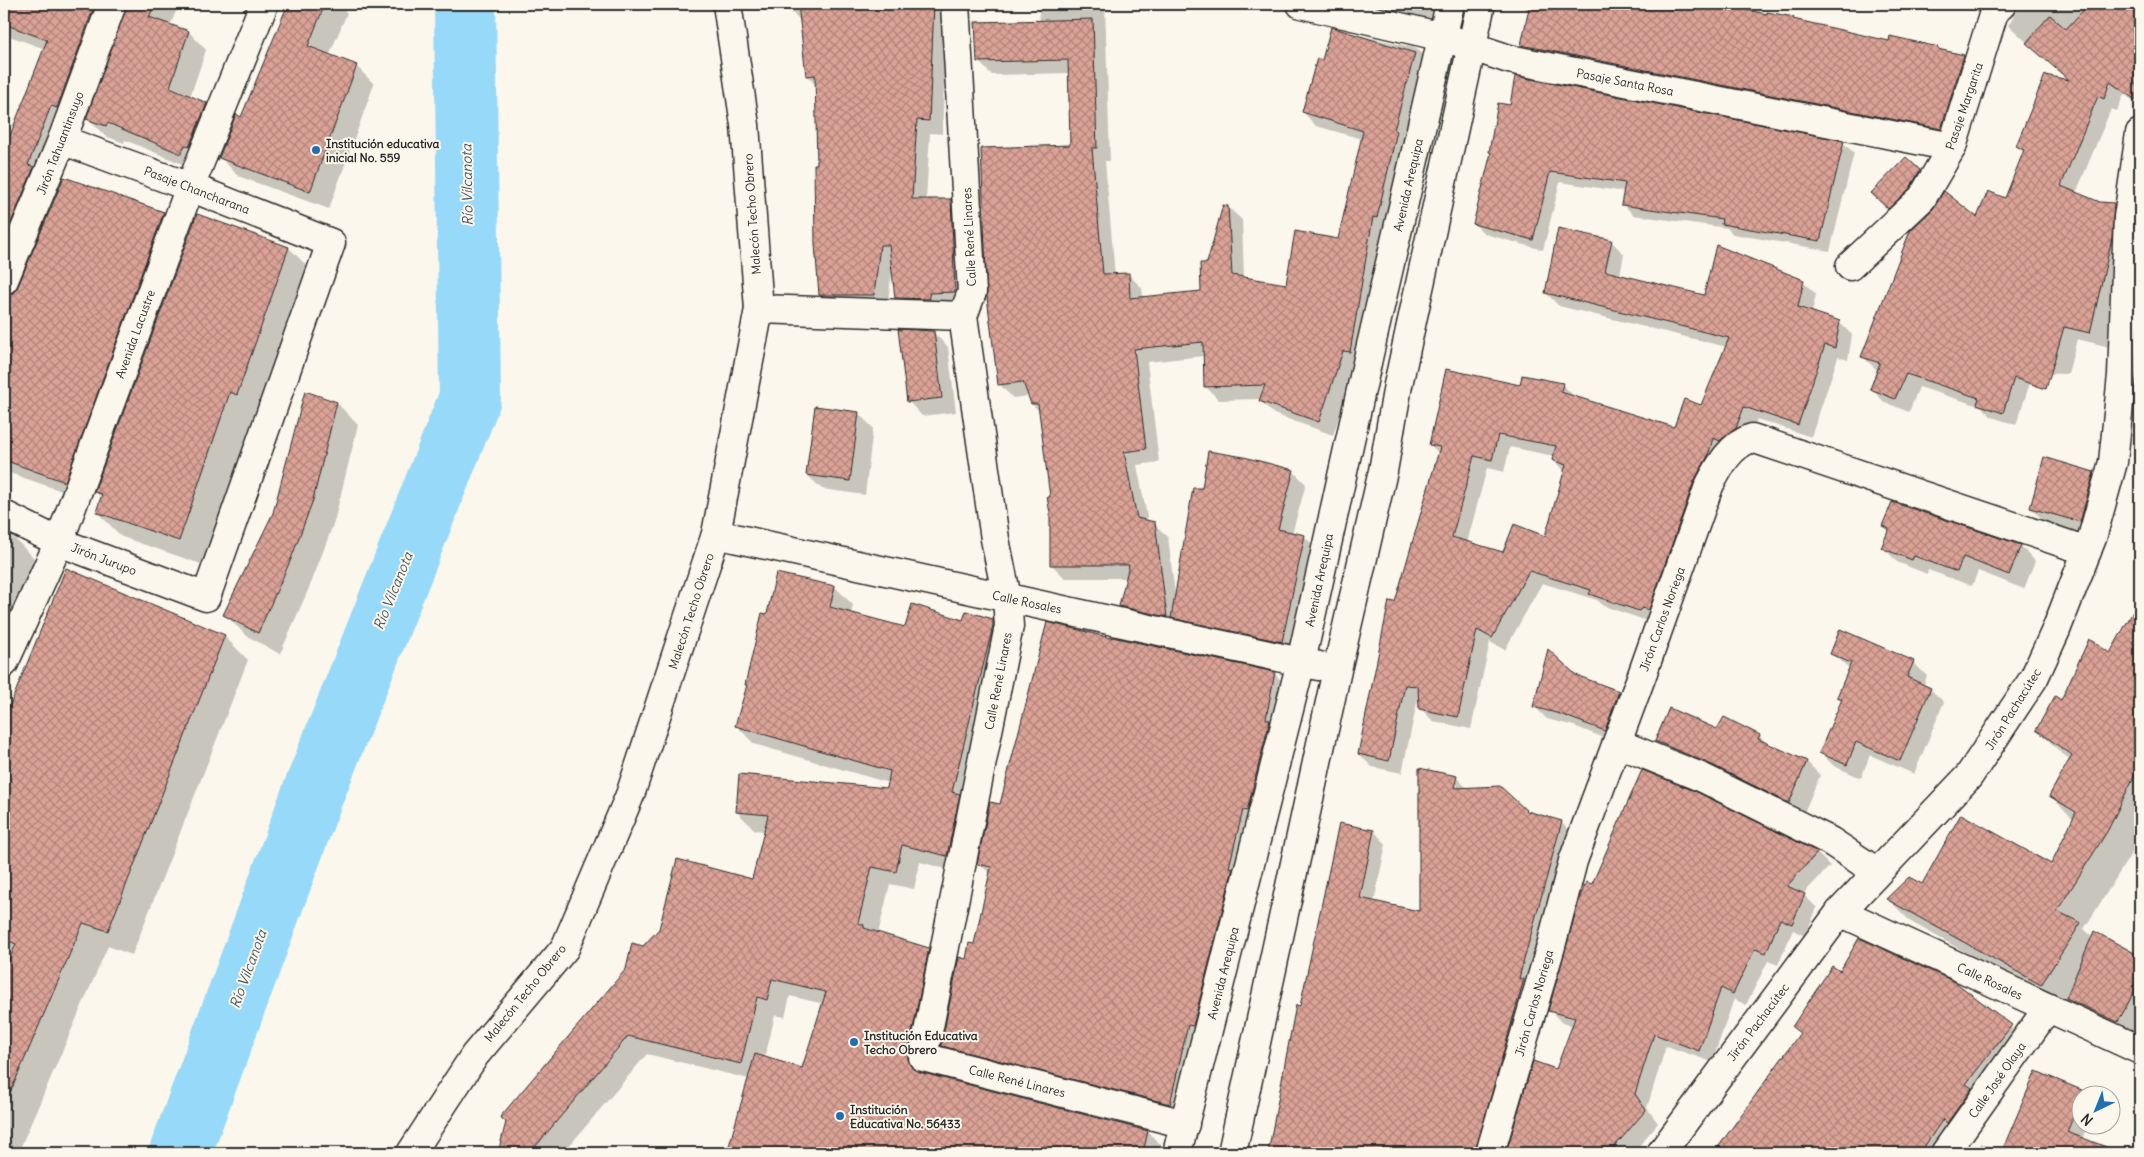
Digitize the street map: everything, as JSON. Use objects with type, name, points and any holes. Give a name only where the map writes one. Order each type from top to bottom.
[{"type":"street","name":"Jirón Tahuantinsuyo","points":[[4,280],[62,140],[112,4]]},
{"type":"street","name":"Avenida Lacustre","points":[[4,664],[59,542],[190,187],[264,4]]},
{"type":"street","name":"Malecón Techo Obrero","points":[[411,1153],[475,1055],[565,948],[630,795],[716,534],[759,309],[745,125],[727,4]]},
{"type":"street","name":"Calle René Linares","points":[[955,4],[972,292],[963,316],[995,540],[1007,598],[1009,626],[923,1057],[1185,1124]]},
{"type":"street","name":"Pasaje Santa Rosa","points":[[1301,4],[1443,37],[1509,59],[1952,147]]},
{"type":"street","name":"Avenida Arequipa","points":[[1177,1153],[1301,662],[1369,354],[1450,4]]},
{"type":"street","points":[[1232,1153],[1383,471],[1398,385],[1481,4]]},
{"type":"street","name":"Pasaje Margarita","points":[[1850,266],[1922,198],[1952,147],[1994,12],[2002,4]]},
{"type":"street","name":"Jirón Pachacútec","points":[[1661,1153],[1840,912],[1969,776],[2034,678],[2087,551],[2113,462],[2122,375],[2128,217],[2140,133]]},
{"type":"street","name":"Pasaje Chancharana","points":[[62,140],[190,187],[331,243],[206,597]]},
{"type":"street","points":[[759,309],[963,316]]},
{"type":"street","name":"Jirón Carlos Noriega","points":[[1490,1153],[1551,946],[1573,862],[1709,486],[1727,457],[1743,441],[1752,438],[2087,551]]},
{"type":"street","name":"Jirón Jurupo","points":[[4,515],[59,542],[206,597]]},
{"type":"street","name":"Calle Rosales","points":[[716,534],[1338,670]]},
{"type":"street","points":[[1616,743],[1703,778],[1830,841],[1877,872]]},
{"type":"street","name":"Calle Rosales","points":[[1840,912],[2140,1050]]},
{"type":"street","name":"Calle José Olaya","points":[[1945,1153],[2048,1008]]},
{"type":"building","points":[[4,4],[95,4],[57,108],[51,106],[28,165],[34,167],[4,240],[4,151],[47,40],[4,24]]},
{"type":"building","points":[[127,4],[155,4],[149,17],[189,31],[170,87],[207,103],[189,147],[185,145],[181,154],[108,123],[106,126],[86,119]]},
{"type":"building","points":[[288,4],[325,4],[308,46],[357,65],[310,192],[219,158],[236,114],[241,117]]},
{"type":"building","points":[[798,4],[934,4],[929,121],[917,120],[912,199],[951,199],[955,292],[929,293],[930,299],[895,298],[889,245],[880,245],[874,295],[819,295],[815,244],[814,164],[817,164],[815,75],[806,76]]},
{"type":"building","points":[[1530,4],[1717,4],[1767,14],[1767,12],[1794,17],[1793,19],[1889,41],[1890,36],[1964,55],[1941,129],[1521,45]]},
{"type":"building","points":[[2089,4],[2140,4],[2140,103],[2110,82],[2104,99],[2098,96],[2061,186],[2100,202],[2114,203],[2112,238],[2090,333],[2064,327],[2046,389],[2014,378],[2003,413],[1977,404],[1979,398],[1906,374],[1895,399],[1870,389],[1880,363],[1861,357],[1910,231],[1933,209],[1944,191],[1977,217],[1988,191],[2005,198],[2024,150],[2016,146],[2045,75],[2069,80],[2026,43],[2050,15],[2066,29]]},
{"type":"building","points":[[1093,19],[1097,148],[1092,148],[1103,274],[1129,273],[1130,298],[1201,291],[1200,263],[1207,263],[1223,205],[1228,206],[1232,275],[1286,284],[1295,231],[1338,239],[1363,131],[1302,112],[1317,58],[1322,60],[1331,27],[1415,53],[1394,130],[1397,131],[1377,218],[1373,217],[1350,352],[1343,351],[1319,422],[1259,401],[1265,385],[1204,387],[1203,342],[1134,349],[1146,449],[1124,452],[1137,518],[1155,522],[1167,617],[1119,606],[1129,565],[1050,565],[1050,513],[1047,497],[1050,497],[1038,404],[1031,404],[1023,382],[998,385],[987,297],[981,148],[1070,145],[1068,60],[977,62],[975,22]]},
{"type":"building","points":[[1515,76],[1844,141],[1820,241],[1721,224],[1722,219],[1621,205],[1625,183],[1550,172],[1533,240],[1473,224],[1491,153],[1489,152],[1498,103],[1510,105]]},
{"type":"building","points":[[1906,157],[1920,170],[1910,188],[1888,209],[1871,193]]},
{"type":"building","points":[[64,177],[164,212],[65,482],[4,460],[4,295],[13,293],[18,286]]},
{"type":"building","points":[[197,214],[289,247],[237,395],[230,392],[179,541],[96,512],[102,494],[94,492]]},
{"type":"building","points":[[1558,228],[1612,240],[1605,271],[1704,295],[1716,245],[1804,280],[1798,307],[1840,321],[1835,348],[1825,345],[1798,425],[1744,407],[1736,428],[1720,441],[1713,438],[1708,456],[1694,481],[1649,610],[1642,608],[1639,611],[1589,594],[1591,590],[1529,571],[1492,638],[1477,630],[1458,717],[1419,709],[1418,686],[1405,685],[1389,761],[1358,754],[1389,601],[1395,602],[1440,447],[1429,445],[1446,369],[1520,385],[1522,375],[1563,383],[1561,392],[1674,427],[1684,399],[1701,405],[1729,338],[1545,293]],"holes":[[[1498,435],[1556,446],[1552,460],[1566,465],[1545,536],[1514,524],[1503,552],[1452,537],[1474,456],[1492,460]]]},
{"type":"building","points":[[898,329],[934,331],[942,398],[907,402]]},
{"type":"building","points":[[305,391],[337,402],[313,500],[291,559],[258,633],[223,615],[273,513]]},
{"type":"building","points":[[815,406],[859,412],[850,481],[806,475]]},
{"type":"building","points":[[1208,451],[1244,457],[1294,470],[1278,529],[1305,535],[1282,642],[1171,618],[1193,488],[1202,488]]},
{"type":"building","points":[[2044,457],[2094,472],[2080,522],[2030,508]]},
{"type":"building","points":[[1892,502],[2021,545],[2009,575],[1963,557],[1957,572],[1914,556],[1912,560],[1881,548],[1889,529],[1882,526]]},
{"type":"building","points":[[66,568],[225,635],[108,931],[83,923],[4,1107],[4,972],[16,944],[4,939],[4,720]]},
{"type":"building","points":[[776,573],[835,586],[830,607],[905,627],[912,604],[963,620],[966,611],[993,619],[993,626],[952,792],[960,794],[947,856],[902,845],[896,872],[872,867],[858,923],[864,925],[864,928],[929,948],[908,1054],[908,1062],[913,1069],[1148,1131],[1143,1153],[727,1153],[755,1054],[802,1068],[826,992],[772,979],[767,1000],[757,997],[741,1064],[628,1036],[530,1153],[498,1153],[506,1122],[500,1117],[626,969],[632,943],[643,946],[659,929],[677,859],[752,879],[768,815],[736,812],[739,774],[887,788],[890,771],[735,726],[747,685],[745,685],[762,613],[767,614]]},
{"type":"building","points":[[2140,599],[2140,764],[2108,830],[2057,911],[2081,923],[2041,985],[1886,899],[1909,877],[1922,884],[1961,814],[2051,864],[2076,812],[2049,796],[2072,755],[2036,730],[2055,696],[2061,700],[2089,639],[2110,653]]},
{"type":"building","points":[[1047,622],[1111,638],[1275,672],[1266,719],[1270,720],[1247,811],[1243,810],[1229,867],[1233,868],[1193,1026],[1188,1025],[1170,1104],[941,1046],[959,957],[966,959],[969,943],[974,944],[991,867],[977,864],[990,802],[1000,804]]},
{"type":"building","points":[[1840,629],[1914,661],[1907,677],[1931,688],[1900,761],[1856,742],[1847,765],[1819,753],[1842,699],[1837,697],[1851,663],[1830,654]]},
{"type":"building","points":[[1548,649],[1576,675],[1619,691],[1605,731],[1560,714],[1533,707]]},
{"type":"building","points":[[1669,708],[1717,729],[1724,717],[1760,735],[1758,739],[1807,761],[1789,803],[1710,764],[1655,741]]},
{"type":"building","points":[[1419,768],[1457,776],[1454,788],[1500,786],[1527,811],[1562,821],[1519,978],[1524,979],[1475,1153],[1268,1153],[1296,1005],[1300,1006],[1339,823],[1374,830],[1360,898],[1419,911]]},
{"type":"building","points":[[1642,770],[1697,792],[1818,852],[1787,886],[1805,894],[1792,924],[1780,919],[1766,953],[1755,949],[1733,994],[1721,988],[1699,1051],[1654,1034],[1635,1094],[1646,1110],[1609,1153],[1506,1153],[1533,1061],[1556,1069],[1575,1018],[1548,1011],[1581,894],[1586,882],[1592,884]]},
{"type":"building","points":[[2094,931],[2140,956],[2140,981],[2118,1022],[2066,998]]},
{"type":"building","points":[[1859,938],[1955,982],[2012,1025],[1966,1084],[1972,1088],[1947,1123],[1943,1119],[1920,1153],[1714,1153],[1800,1033],[1792,1027],[1832,966],[1840,971]]},
{"type":"building","points":[[2036,1071],[2072,1086],[2072,1120],[2067,1132],[2117,1151],[2116,1153],[2001,1153]]},
{"type":"waterway","name":"Río Vilcanota","points":[[180,1153],[312,796],[470,398],[465,4]]},
{"type":"place","name":"Institución educativa inicial No. 559","points":[[316,150]]},
{"type":"place","name":"Institución Educativa Techo Obrero","points":[[854,1042]]},
{"type":"place","name":"Institución Educativa No. 56433","points":[[840,1116]]}]
